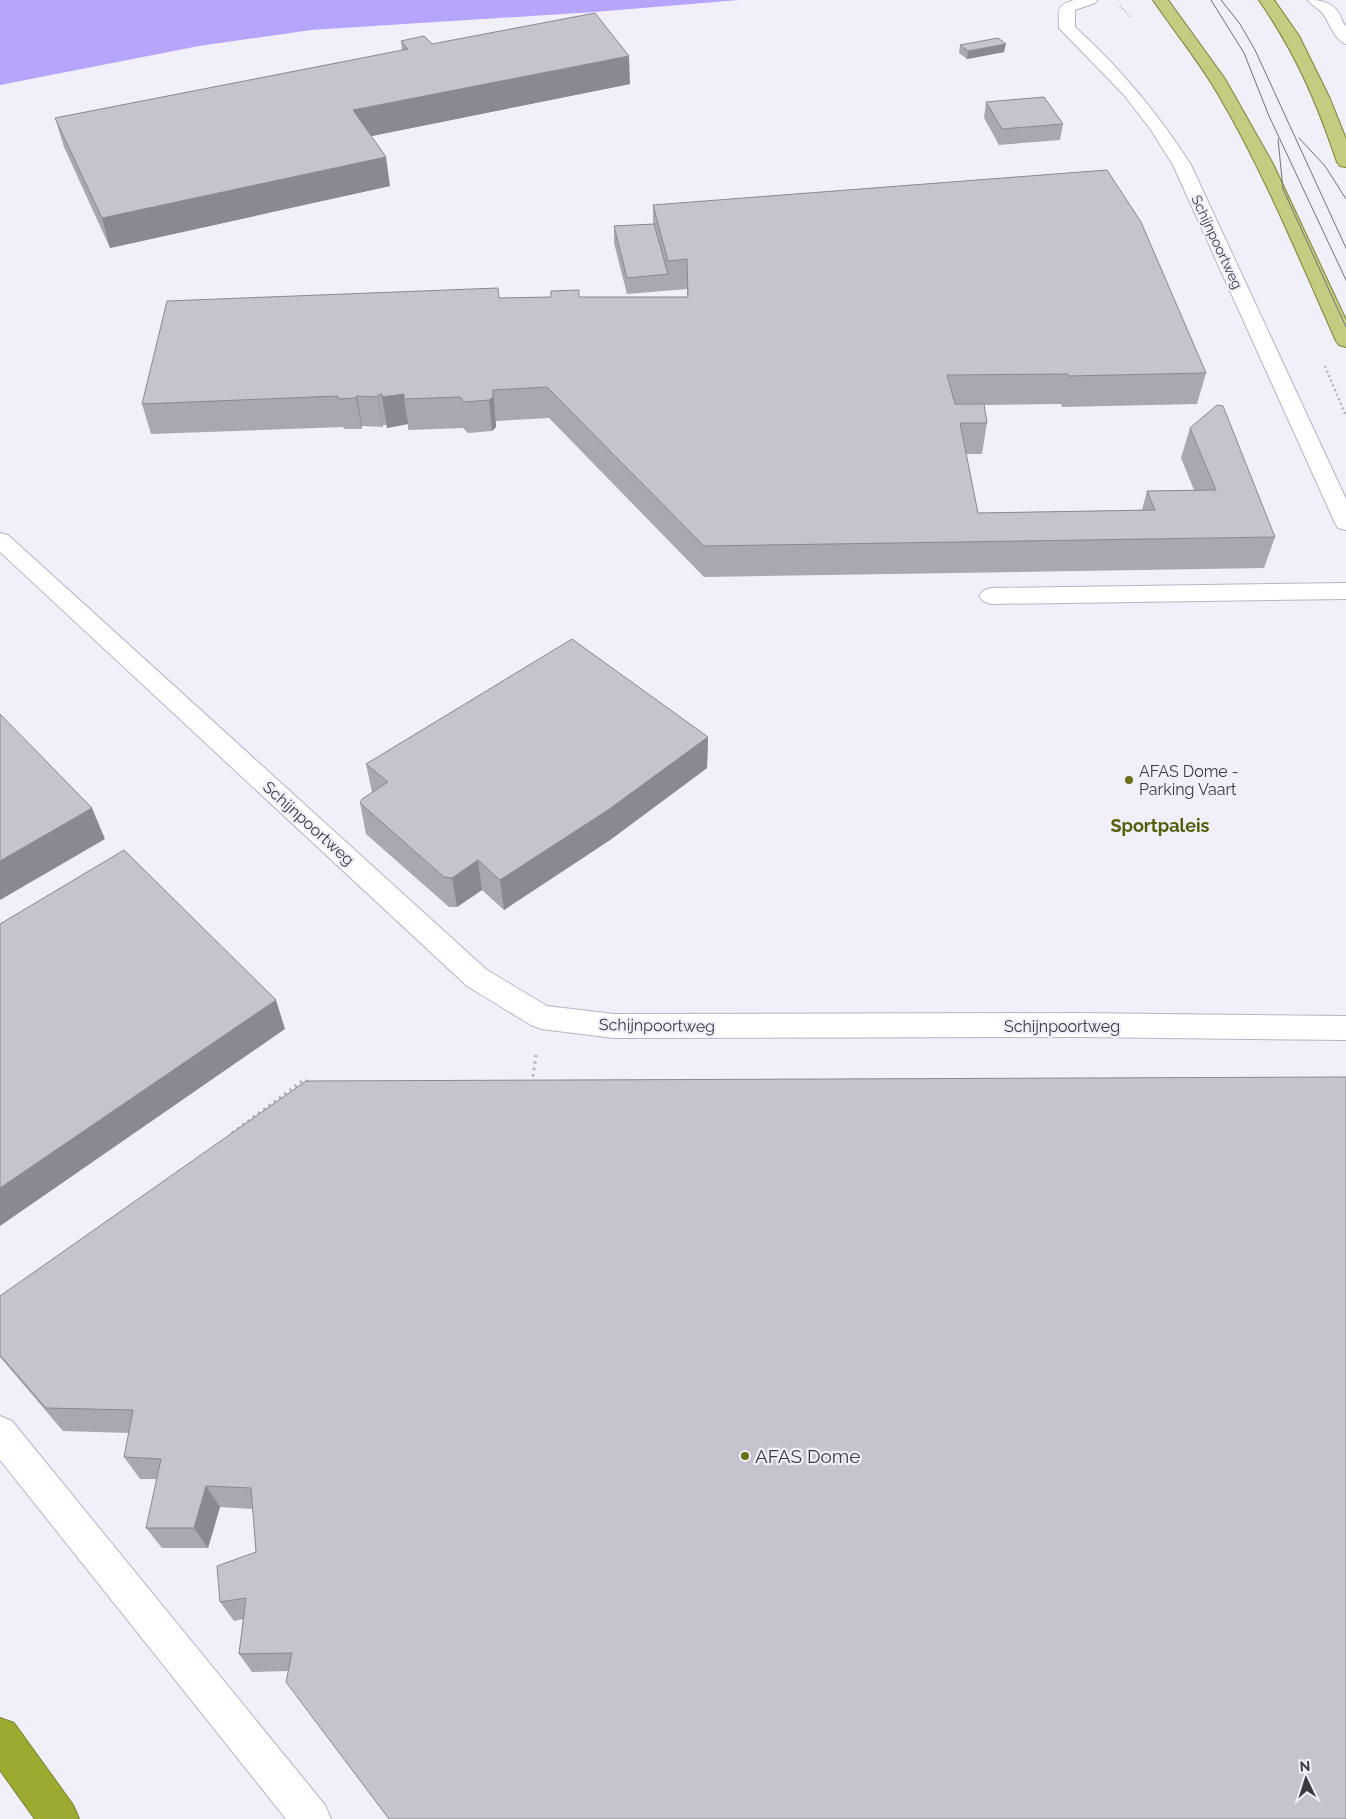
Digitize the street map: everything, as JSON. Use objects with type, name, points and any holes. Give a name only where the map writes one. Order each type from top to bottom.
[{"type":"highway","points":[[0,1737],[59,1819]]},
{"type":"main road","points":[[1160,0],[1181,27],[1233,105],[1346,341]]},
{"type":"main road","points":[[1266,0],[1278,14],[1329,113],[1346,162]]},
{"type":"street","name":"Schijnpoortweg","points":[[1090,0],[1067,7],[1067,28],[1119,79],[1167,139],[1182,165],[1346,522]]},
{"type":"street","points":[[1316,0],[1332,14],[1334,23],[1343,32],[1346,39]]},
{"type":"street","name":"Schijnpoortweg","points":[[0,540],[477,978],[541,1017],[614,1026],[1075,1025],[1346,1028]]},
{"type":"street","points":[[991,596],[1346,591]]},
{"type":"street","points":[[0,1432],[311,1819]]},
{"type":"path","points":[[522,1084],[532,1084],[541,1017]]},
{"type":"path","points":[[230,1134],[302,1081],[312,1081]]},
{"type":"shaded area","points":[[0,0],[739,0],[594,12],[311,30],[199,46],[0,85]]},
{"type":"building","points":[[595,13],[629,56],[353,110],[386,157],[102,218],[55,118],[408,49],[401,41],[424,36],[432,44]]},
{"type":"building","points":[[998,38],[1006,44],[968,51],[960,45]]},
{"type":"building","points":[[1044,97],[1063,124],[1002,129],[986,102]]},
{"type":"building","points":[[1107,170],[1141,222],[1206,373],[1068,376],[1068,374],[947,375],[955,404],[984,404],[987,423],[960,423],[978,513],[1155,510],[1147,491],[1216,490],[1190,428],[1217,405],[1223,406],[1275,537],[704,546],[547,387],[493,390],[493,397],[489,400],[465,402],[460,397],[404,399],[404,394],[382,397],[382,394],[378,395],[378,397],[357,396],[356,398],[338,399],[338,396],[142,404],[167,301],[498,288],[499,298],[551,297],[551,291],[579,290],[579,297],[688,297],[687,259],[668,261],[653,205]]},
{"type":"building","points":[[654,224],[668,274],[627,278],[614,226]]},
{"type":"building","points":[[572,639],[708,737],[608,810],[500,880],[478,860],[452,878],[444,877],[360,803],[362,799],[388,782],[366,764]]},
{"type":"building","points":[[0,714],[92,808],[0,861]]},
{"type":"building","points":[[124,850],[276,1000],[0,1188],[0,924]]},
{"type":"building","name":"AFAS Dome","points":[[1346,1077],[1346,1819],[389,1819],[286,1682],[292,1653],[239,1654],[246,1598],[220,1602],[217,1566],[256,1552],[251,1488],[206,1486],[194,1528],[146,1528],[161,1459],[124,1457],[133,1410],[46,1408],[0,1355],[0,1296],[306,1081]]},
{"type":"tram line","points":[[1211,0],[1244,53],[1269,116],[1346,280]]},
{"type":"tram line","points":[[1221,0],[1240,24],[1255,50],[1346,248]]},
{"type":"tram line","points":[[1299,138],[1325,166],[1346,199]]},
{"type":"tram line","points":[[1278,139],[1283,189],[1346,327]]},
{"type":"place","name":"AFAS Dome - Parking Vaart","points":[[1129,780]]},
{"type":"place","name":"AFAS Dome","points":[[745,1456]]},
{"type":"district","name":"Sportpaleis","points":[[1160,826]]}]
